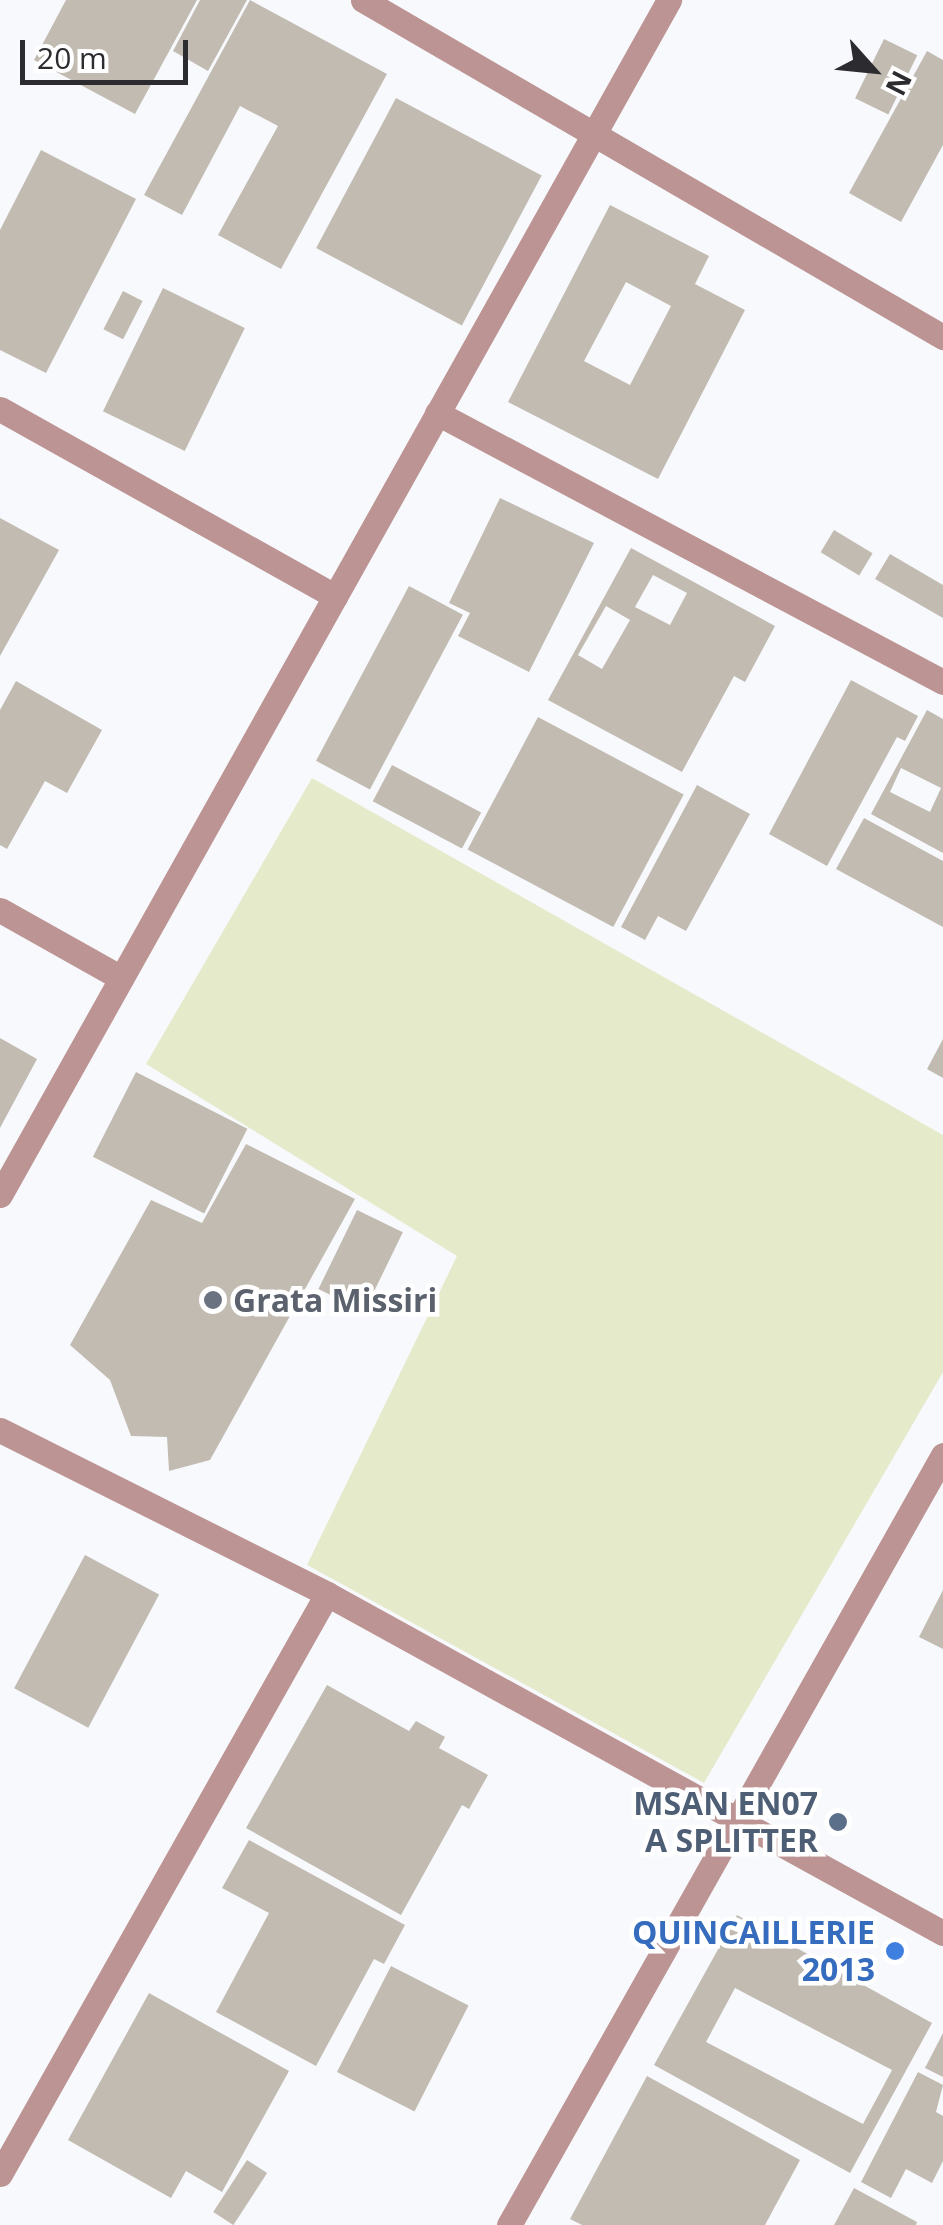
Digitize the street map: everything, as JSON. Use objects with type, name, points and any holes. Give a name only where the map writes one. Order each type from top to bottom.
[{"type":"street","points":[[363,0],[596,130],[943,337]]},
{"type":"street","points":[[0,1194],[668,0]]},
{"type":"street","points":[[0,408],[335,596]]},
{"type":"street","points":[[437,413],[943,682]]},
{"type":"street","points":[[0,910],[121,978]]},
{"type":"street","points":[[0,1430],[327,1594],[740,1816],[943,1933]]},
{"type":"street","points":[[509,2225],[943,1455]]},
{"type":"street","points":[[0,2174],[327,1594]]},
{"type":"green space","points":[[312,778],[943,1135],[943,1372],[704,1783],[307,1565],[457,1256],[146,1064]]},
{"type":"building","points":[[66,0],[197,0],[135,114],[34,60]]},
{"type":"building","points":[[200,0],[247,0],[208,71],[173,51]]},
{"type":"building","points":[[250,0],[387,74],[281,269],[218,235],[278,126],[240,106],[182,215],[144,195]]},
{"type":"building","points":[[884,39],[917,55],[888,115],[855,98]]},
{"type":"building","points":[[927,51],[943,60],[943,145],[901,222],[849,193]]},
{"type":"building","points":[[396,98],[542,175],[462,326],[316,248]]},
{"type":"building","points":[[41,150],[136,199],[46,373],[0,350],[0,230]]},
{"type":"building","points":[[610,205],[709,256],[695,284],[745,310],[658,479],[508,402]],"holes":[[[626,282],[671,306],[630,385],[584,361]]]},
{"type":"building","points":[[163,288],[245,328],[185,451],[103,411]]},
{"type":"building","points":[[123,291],[143,301],[123,339],[103,329]]},
{"type":"building","points":[[500,498],[594,543],[529,672],[458,636],[470,613],[449,603]]},
{"type":"building","points":[[0,518],[59,550],[0,656]]},
{"type":"building","points":[[834,530],[873,553],[859,575],[821,552]]},
{"type":"building","points":[[631,548],[775,626],[745,682],[734,676],[682,772],[548,700]],"holes":[[[653,575],[687,593],[670,625],[635,607]],[[606,606],[630,620],[602,669],[578,655]]]},
{"type":"building","points":[[890,554],[943,585],[943,618],[875,579]]},
{"type":"building","points":[[409,586],[463,615],[370,789],[316,761]]},
{"type":"building","points":[[851,680],[918,716],[905,741],[897,737],[827,866],[769,834]]},
{"type":"building","points":[[16,681],[102,730],[67,793],[45,781],[7,849],[0,845],[0,710]]},
{"type":"building","points":[[927,710],[943,719],[943,853],[871,814]],"holes":[[[901,768],[941,788],[930,812],[890,792]]]},
{"type":"building","points":[[538,717],[684,794],[613,927],[468,849]]},
{"type":"building","points":[[392,765],[481,812],[462,849],[373,801]]},
{"type":"building","points":[[697,785],[750,814],[686,931],[658,916],[645,940],[621,927]]},
{"type":"building","points":[[864,818],[943,861],[943,927],[836,869]]},
{"type":"building","points":[[0,1038],[37,1059],[0,1128]]},
{"type":"building","points":[[943,1039],[943,1078],[927,1069]]},
{"type":"building","points":[[136,1072],[247,1129],[204,1213],[93,1157]]},
{"type":"building","points":[[246,1144],[355,1199],[210,1460],[169,1471],[167,1437],[131,1436],[110,1380],[70,1345],[151,1200],[202,1223]]},
{"type":"building","points":[[357,1210],[403,1232],[364,1311],[318,1289]]},
{"type":"building","points":[[85,1555],[159,1594],[88,1728],[14,1688]]},
{"type":"building","points":[[943,1590],[943,1649],[919,1637]]},
{"type":"building","points":[[327,1685],[409,1731],[416,1721],[445,1737],[439,1748],[488,1775],[469,1809],[462,1805],[401,1915],[246,1828]]},
{"type":"building","points":[[249,1840],[405,1925],[384,1964],[374,1959],[316,2066],[216,2012],[269,1913],[222,1888]]},
{"type":"building","points":[[737,1915],[932,2023],[850,2173],[654,2065]],"holes":[[[735,1988],[892,2070],[863,2124],[706,2042]]]},
{"type":"building","points":[[391,1966],[469,2005],[414,2112],[337,2072]]},
{"type":"building","points":[[149,1993],[289,2071],[222,2192],[186,2171],[171,2198],[68,2140]]},
{"type":"building","points":[[943,2033],[943,2077],[925,2068]]},
{"type":"building","points":[[918,2072],[943,2085],[936,2112],[943,2116],[943,2161],[932,2183],[906,2169],[891,2198],[861,2182]]},
{"type":"building","points":[[647,2076],[800,2160],[765,2225],[582,2225],[570,2219]]},
{"type":"building","points":[[247,2160],[267,2173],[233,2225],[213,2212]]},
{"type":"building","points":[[854,2188],[917,2222],[916,2225],[834,2225]]},
{"type":"place","name":"Grata Missiri","points":[[213,1300]]},
{"type":"place","name":"MSAN EN07 A SPLITTER","points":[[838,1822]]},
{"type":"place","name":"QUINCAILLERIE 2013","points":[[895,1951]]}]
